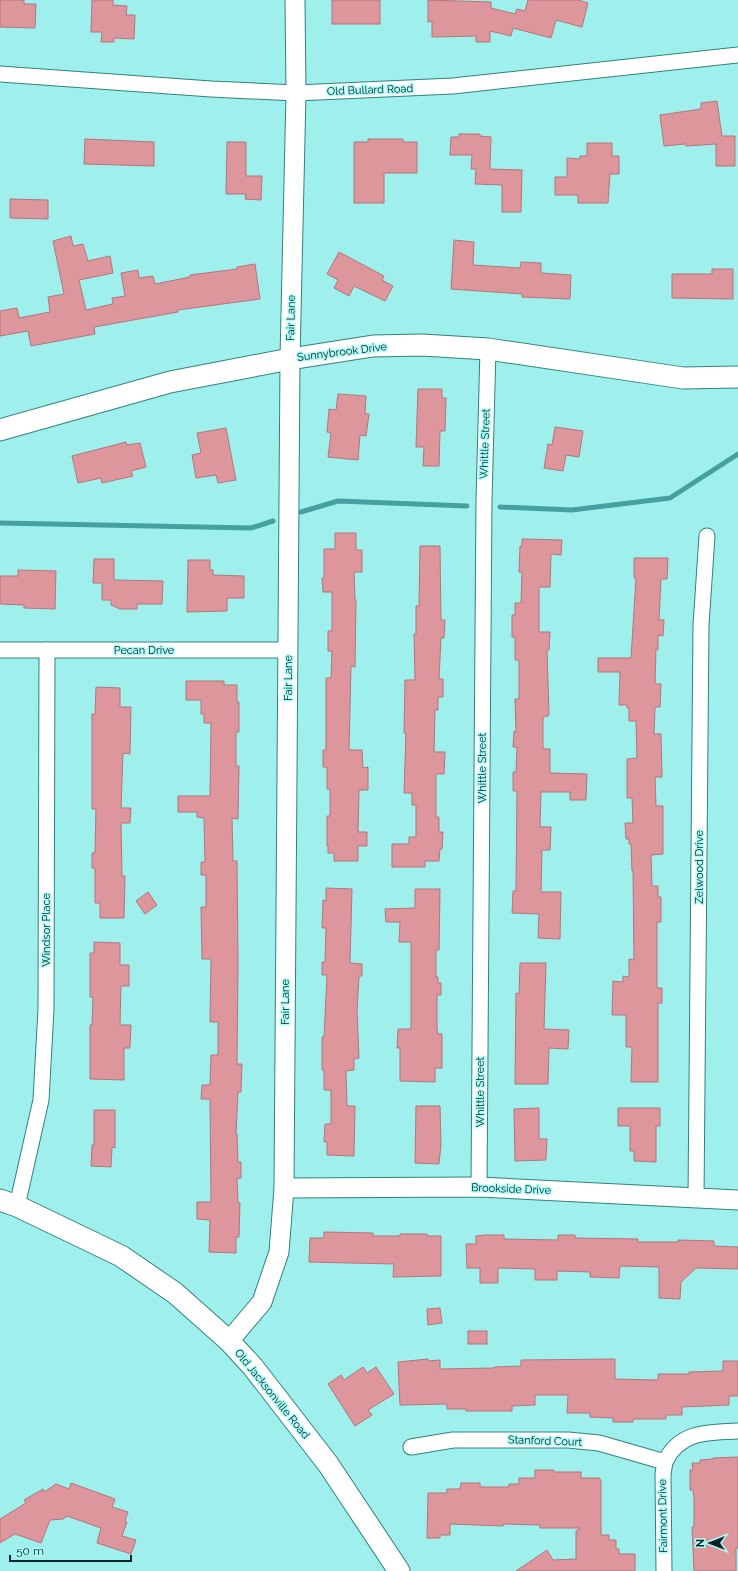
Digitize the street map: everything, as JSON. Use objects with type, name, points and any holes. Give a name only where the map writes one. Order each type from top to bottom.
[{"type":"main road","name":"Sunnybrook Drive","points":[[0,430],[170,382],[290,358],[373,346],[422,345],[488,348],[683,378],[738,377]]},
{"type":"main road","name":"Old Jacksonville Road","points":[[8,1203],[121,1256],[175,1293],[228,1341],[253,1367],[328,1464],[399,1571]]},
{"type":"street","name":"Fair Lane","points":[[228,1341],[262,1302],[279,1252],[284,1188],[290,358],[296,93],[295,0]]},
{"type":"street","name":"Old Bullard Road","points":[[0,74],[211,89],[296,93],[453,86],[738,55]]},
{"type":"street","name":"Whittle Street","points":[[479,1187],[484,500],[488,348]]},
{"type":"street","name":"Zelwood Drive","points":[[696,1198],[701,625],[707,536]]},
{"type":"street","name":"Pecan Drive","points":[[0,650],[288,650]]},
{"type":"street","name":"Windsor Place","points":[[8,1203],[41,1100],[46,1009],[47,650]]},
{"type":"street","name":"Brookside Drive","points":[[284,1188],[479,1187],[738,1200]]},
{"type":"street","points":[[665,1462],[669,1452],[677,1444],[686,1439],[706,1432],[738,1431]]},
{"type":"street","name":"Stanford Court","points":[[411,1447],[453,1440],[568,1440],[599,1443],[665,1462]]},
{"type":"street","name":"Fairmont Drive","points":[[664,1571],[663,1474],[665,1462]]},
{"type":"building","points":[[0,0],[24,0],[24,4],[36,4],[35,28],[0,27]]},
{"type":"building","points":[[92,0],[113,0],[113,5],[127,6],[126,15],[135,15],[134,39],[114,38],[114,42],[101,42],[102,32],[91,32]]},
{"type":"building","points":[[332,0],[380,0],[380,24],[332,24]]},
{"type":"building","points":[[428,0],[491,2],[491,8],[515,14],[517,9],[525,11],[528,0],[578,0],[588,3],[582,27],[556,20],[551,38],[513,28],[511,36],[490,31],[490,42],[476,42],[476,36],[432,37],[432,21],[428,22]]},
{"type":"building","points":[[717,101],[722,136],[735,136],[735,166],[716,166],[716,144],[664,146],[660,115],[701,109],[701,103]]},
{"type":"building","points":[[459,134],[480,134],[480,136],[491,137],[490,169],[522,170],[521,212],[502,212],[502,185],[475,184],[476,169],[471,169],[472,155],[450,155],[451,137],[459,137]]},
{"type":"building","points":[[85,139],[154,142],[154,166],[84,164]]},
{"type":"building","points":[[368,139],[403,139],[403,142],[417,142],[417,173],[384,173],[384,203],[354,203],[354,142],[368,142]]},
{"type":"building","points":[[227,142],[246,142],[246,176],[262,176],[261,200],[245,199],[246,194],[226,194]]},
{"type":"building","points":[[587,143],[612,143],[612,156],[619,156],[619,174],[610,174],[608,203],[578,203],[578,195],[555,195],[555,177],[567,177],[567,158],[580,159],[580,156],[587,156]]},
{"type":"building","points":[[10,199],[48,200],[48,219],[10,218]]},
{"type":"building","points":[[71,236],[73,246],[83,244],[88,261],[110,256],[113,273],[79,280],[86,310],[113,304],[112,298],[125,296],[121,273],[138,270],[139,278],[153,276],[155,284],[190,277],[190,275],[237,269],[237,267],[255,264],[260,299],[178,310],[178,312],[94,327],[95,334],[31,346],[28,331],[0,336],[0,311],[17,308],[19,318],[50,312],[48,297],[64,294],[53,241]]},
{"type":"building","points":[[454,240],[474,242],[473,265],[520,268],[521,262],[541,263],[541,273],[571,275],[570,299],[522,297],[522,294],[451,289]]},
{"type":"building","points":[[339,252],[384,276],[382,280],[393,286],[385,301],[354,286],[349,296],[334,288],[338,280],[327,274]]},
{"type":"building","points":[[712,269],[733,269],[733,299],[672,298],[672,274],[712,274]]},
{"type":"building","points":[[418,389],[442,389],[442,398],[446,398],[445,431],[440,431],[439,466],[423,466],[424,447],[416,447]]},
{"type":"building","points":[[338,394],[366,396],[365,414],[369,414],[366,436],[360,435],[358,460],[328,457],[331,433],[327,432],[329,409],[336,410]]},
{"type":"building","points":[[555,427],[583,431],[579,457],[566,455],[563,471],[544,468],[548,444],[552,445]]},
{"type":"building","points":[[226,428],[236,480],[218,483],[216,475],[196,478],[192,455],[201,453],[197,433]]},
{"type":"building","points":[[126,442],[127,445],[140,443],[146,467],[131,471],[133,476],[102,483],[101,478],[78,483],[72,456]]},
{"type":"building","points":[[335,533],[356,533],[356,550],[362,550],[362,572],[354,572],[356,600],[355,667],[351,666],[349,750],[362,750],[363,768],[368,767],[368,790],[359,790],[358,832],[367,832],[367,846],[358,846],[358,861],[334,861],[334,853],[328,853],[327,846],[327,816],[330,816],[330,789],[327,789],[327,767],[323,767],[323,750],[326,750],[326,678],[331,678],[332,651],[328,651],[328,631],[332,631],[332,592],[323,592],[322,578],[324,578],[324,549],[335,549]]},
{"type":"building","points":[[522,539],[562,540],[561,555],[551,554],[550,587],[539,587],[539,632],[550,632],[549,650],[547,650],[549,715],[543,717],[543,749],[550,749],[550,773],[587,774],[586,800],[570,800],[570,792],[541,792],[540,827],[551,827],[550,850],[542,850],[541,892],[561,892],[560,939],[538,938],[539,914],[512,913],[513,891],[516,891],[517,791],[513,791],[513,772],[516,772],[517,747],[513,747],[514,731],[516,732],[515,699],[519,699],[519,660],[515,660],[515,637],[512,637],[512,615],[515,615],[515,603],[521,603],[522,572],[519,572],[520,546],[522,546]]},
{"type":"building","points":[[420,546],[440,546],[441,620],[445,620],[444,638],[441,638],[439,679],[443,679],[443,697],[438,697],[438,710],[435,710],[434,752],[445,752],[444,774],[436,774],[436,817],[439,817],[439,832],[443,832],[442,849],[440,849],[439,861],[425,861],[425,867],[392,867],[392,844],[409,844],[409,837],[416,837],[416,805],[412,805],[412,793],[404,793],[406,733],[404,733],[405,680],[415,680],[414,634],[416,634],[416,606],[419,606]]},
{"type":"building","points":[[634,558],[668,558],[667,579],[661,579],[659,620],[664,620],[663,636],[658,635],[658,650],[656,649],[655,684],[661,684],[660,707],[655,707],[654,734],[661,734],[662,777],[655,777],[656,806],[663,806],[663,854],[651,855],[652,886],[658,886],[658,897],[661,897],[661,922],[657,922],[657,988],[662,988],[662,1003],[658,1003],[658,1082],[631,1082],[632,1047],[626,1047],[626,1015],[612,1015],[613,981],[623,982],[623,976],[629,977],[629,959],[634,960],[633,871],[631,844],[629,844],[629,839],[626,839],[625,823],[633,823],[632,798],[627,798],[627,759],[637,758],[636,721],[629,721],[629,708],[627,708],[627,705],[619,705],[620,672],[598,672],[598,658],[631,658],[636,578],[634,578]]},
{"type":"building","points":[[94,559],[114,559],[114,580],[163,581],[162,604],[137,604],[137,609],[120,609],[111,605],[111,600],[102,600],[102,583],[93,583]]},
{"type":"building","points":[[188,560],[210,560],[210,570],[213,570],[213,575],[244,576],[244,598],[227,598],[227,611],[187,612]]},
{"type":"building","points":[[18,570],[56,571],[55,609],[24,608],[24,605],[0,604],[0,576],[18,576]]},
{"type":"building","points":[[186,681],[224,681],[224,685],[237,685],[237,702],[239,702],[239,732],[236,732],[236,766],[239,766],[238,819],[232,818],[233,861],[237,861],[237,1064],[242,1064],[241,1092],[238,1092],[236,1134],[238,1162],[241,1162],[241,1178],[237,1179],[238,1202],[240,1203],[239,1237],[236,1237],[236,1253],[209,1252],[210,1220],[197,1219],[197,1202],[211,1202],[210,1099],[201,1099],[202,1085],[210,1085],[211,1055],[218,1055],[218,1022],[210,1022],[211,959],[202,959],[201,907],[206,907],[206,875],[201,875],[201,862],[205,862],[204,818],[197,817],[197,812],[178,812],[178,796],[210,796],[211,723],[204,723],[204,714],[201,714],[201,700],[186,700]]},
{"type":"building","points":[[96,687],[120,688],[120,707],[131,707],[130,754],[123,753],[121,808],[131,808],[130,823],[121,823],[122,876],[125,876],[124,918],[100,918],[100,903],[95,903],[95,868],[92,868],[92,853],[95,853],[96,809],[92,809],[92,714],[95,714]]},
{"type":"building","points":[[326,888],[352,889],[350,963],[362,964],[362,976],[359,976],[357,1010],[359,1058],[354,1059],[354,1070],[346,1071],[347,1106],[355,1106],[354,1156],[327,1155],[327,1142],[324,1142],[325,1124],[331,1124],[331,1090],[324,1090],[324,1070],[322,1070],[322,1037],[324,1037],[327,975],[322,975],[322,962],[325,962],[326,928],[322,928],[323,900],[326,901]]},
{"type":"building","points":[[415,889],[440,889],[439,950],[436,950],[436,977],[438,977],[438,983],[441,983],[441,995],[437,995],[437,1029],[438,1034],[442,1034],[442,1068],[435,1068],[435,1082],[400,1081],[400,1048],[397,1048],[398,1029],[411,1029],[411,942],[399,942],[400,922],[386,922],[385,909],[415,908]]},
{"type":"building","points":[[148,892],[157,905],[145,914],[136,901]]},
{"type":"building","points":[[94,942],[120,943],[120,965],[129,965],[129,986],[121,986],[120,1025],[131,1025],[130,1048],[124,1048],[124,1080],[90,1079],[90,1025],[92,1025],[93,997],[90,997],[90,953],[94,953]]},
{"type":"building","points":[[520,963],[546,963],[544,1029],[569,1030],[568,1049],[549,1048],[548,1084],[515,1084],[516,993],[519,994]]},
{"type":"building","points":[[416,1106],[440,1106],[441,1144],[439,1164],[415,1163]]},
{"type":"building","points":[[539,1108],[539,1139],[547,1139],[546,1160],[515,1161],[514,1109]]},
{"type":"building","points":[[618,1108],[660,1108],[660,1126],[656,1126],[656,1162],[634,1161],[634,1151],[630,1151],[630,1126],[618,1126]]},
{"type":"building","points":[[94,1110],[115,1110],[115,1148],[112,1147],[111,1167],[91,1166],[92,1145],[94,1145]]},
{"type":"building","points":[[324,1232],[373,1233],[373,1236],[427,1234],[427,1236],[441,1236],[441,1276],[393,1277],[394,1264],[309,1262],[310,1238],[324,1238]]},
{"type":"building","points":[[504,1235],[504,1239],[558,1240],[558,1235],[575,1235],[575,1238],[638,1239],[638,1242],[678,1242],[678,1240],[714,1241],[714,1246],[738,1247],[738,1269],[696,1268],[681,1282],[680,1299],[659,1298],[659,1267],[620,1266],[619,1278],[590,1277],[590,1272],[557,1271],[557,1280],[535,1280],[535,1269],[498,1268],[498,1283],[480,1283],[480,1268],[467,1268],[466,1244],[476,1244],[476,1236]]},
{"type":"building","points":[[440,1308],[442,1323],[428,1325],[427,1309]]},
{"type":"building","points":[[468,1331],[487,1331],[487,1344],[468,1344]]},
{"type":"building","points":[[428,1359],[428,1361],[440,1360],[440,1369],[521,1366],[521,1360],[615,1359],[615,1379],[658,1380],[658,1374],[689,1374],[689,1372],[723,1371],[723,1361],[738,1361],[738,1396],[729,1396],[729,1405],[682,1407],[682,1415],[666,1415],[666,1419],[633,1419],[633,1422],[613,1422],[613,1418],[590,1417],[590,1413],[567,1413],[568,1395],[535,1395],[535,1405],[512,1406],[512,1411],[466,1411],[466,1409],[447,1409],[447,1404],[400,1405],[398,1362]]},
{"type":"building","points":[[363,1367],[367,1373],[376,1367],[394,1394],[368,1410],[372,1415],[355,1426],[328,1384],[341,1375],[344,1380]]},
{"type":"building","points":[[738,1457],[738,1548],[736,1548],[736,1571],[694,1571],[692,1527],[694,1527],[694,1499],[693,1490],[690,1490],[690,1470],[693,1470],[692,1463],[700,1463],[700,1460],[713,1458]]},
{"type":"building","points":[[535,1470],[581,1472],[581,1478],[600,1478],[601,1535],[609,1535],[609,1540],[616,1540],[616,1549],[619,1549],[619,1554],[635,1554],[635,1571],[516,1571],[547,1550],[553,1560],[576,1559],[576,1531],[580,1528],[540,1528],[540,1525],[503,1524],[503,1526],[450,1524],[450,1535],[440,1535],[440,1538],[427,1538],[428,1493],[447,1493],[447,1489],[460,1489],[461,1483],[480,1483],[480,1487],[509,1487],[509,1484],[519,1484],[519,1478],[535,1478]]},
{"type":"building","points":[[71,1483],[115,1499],[112,1507],[128,1512],[125,1521],[127,1522],[122,1536],[136,1540],[131,1554],[97,1543],[101,1528],[67,1516],[63,1519],[50,1520],[41,1543],[15,1534],[0,1543],[0,1519],[26,1503],[24,1500],[43,1489],[44,1492],[56,1484],[69,1489]]},
{"type":"waterway","points":[[500,507],[572,510],[670,498],[738,454]]},
{"type":"waterway","points":[[301,512],[338,501],[467,506]]},
{"type":"waterway","points":[[0,523],[251,528],[273,521]]}]
